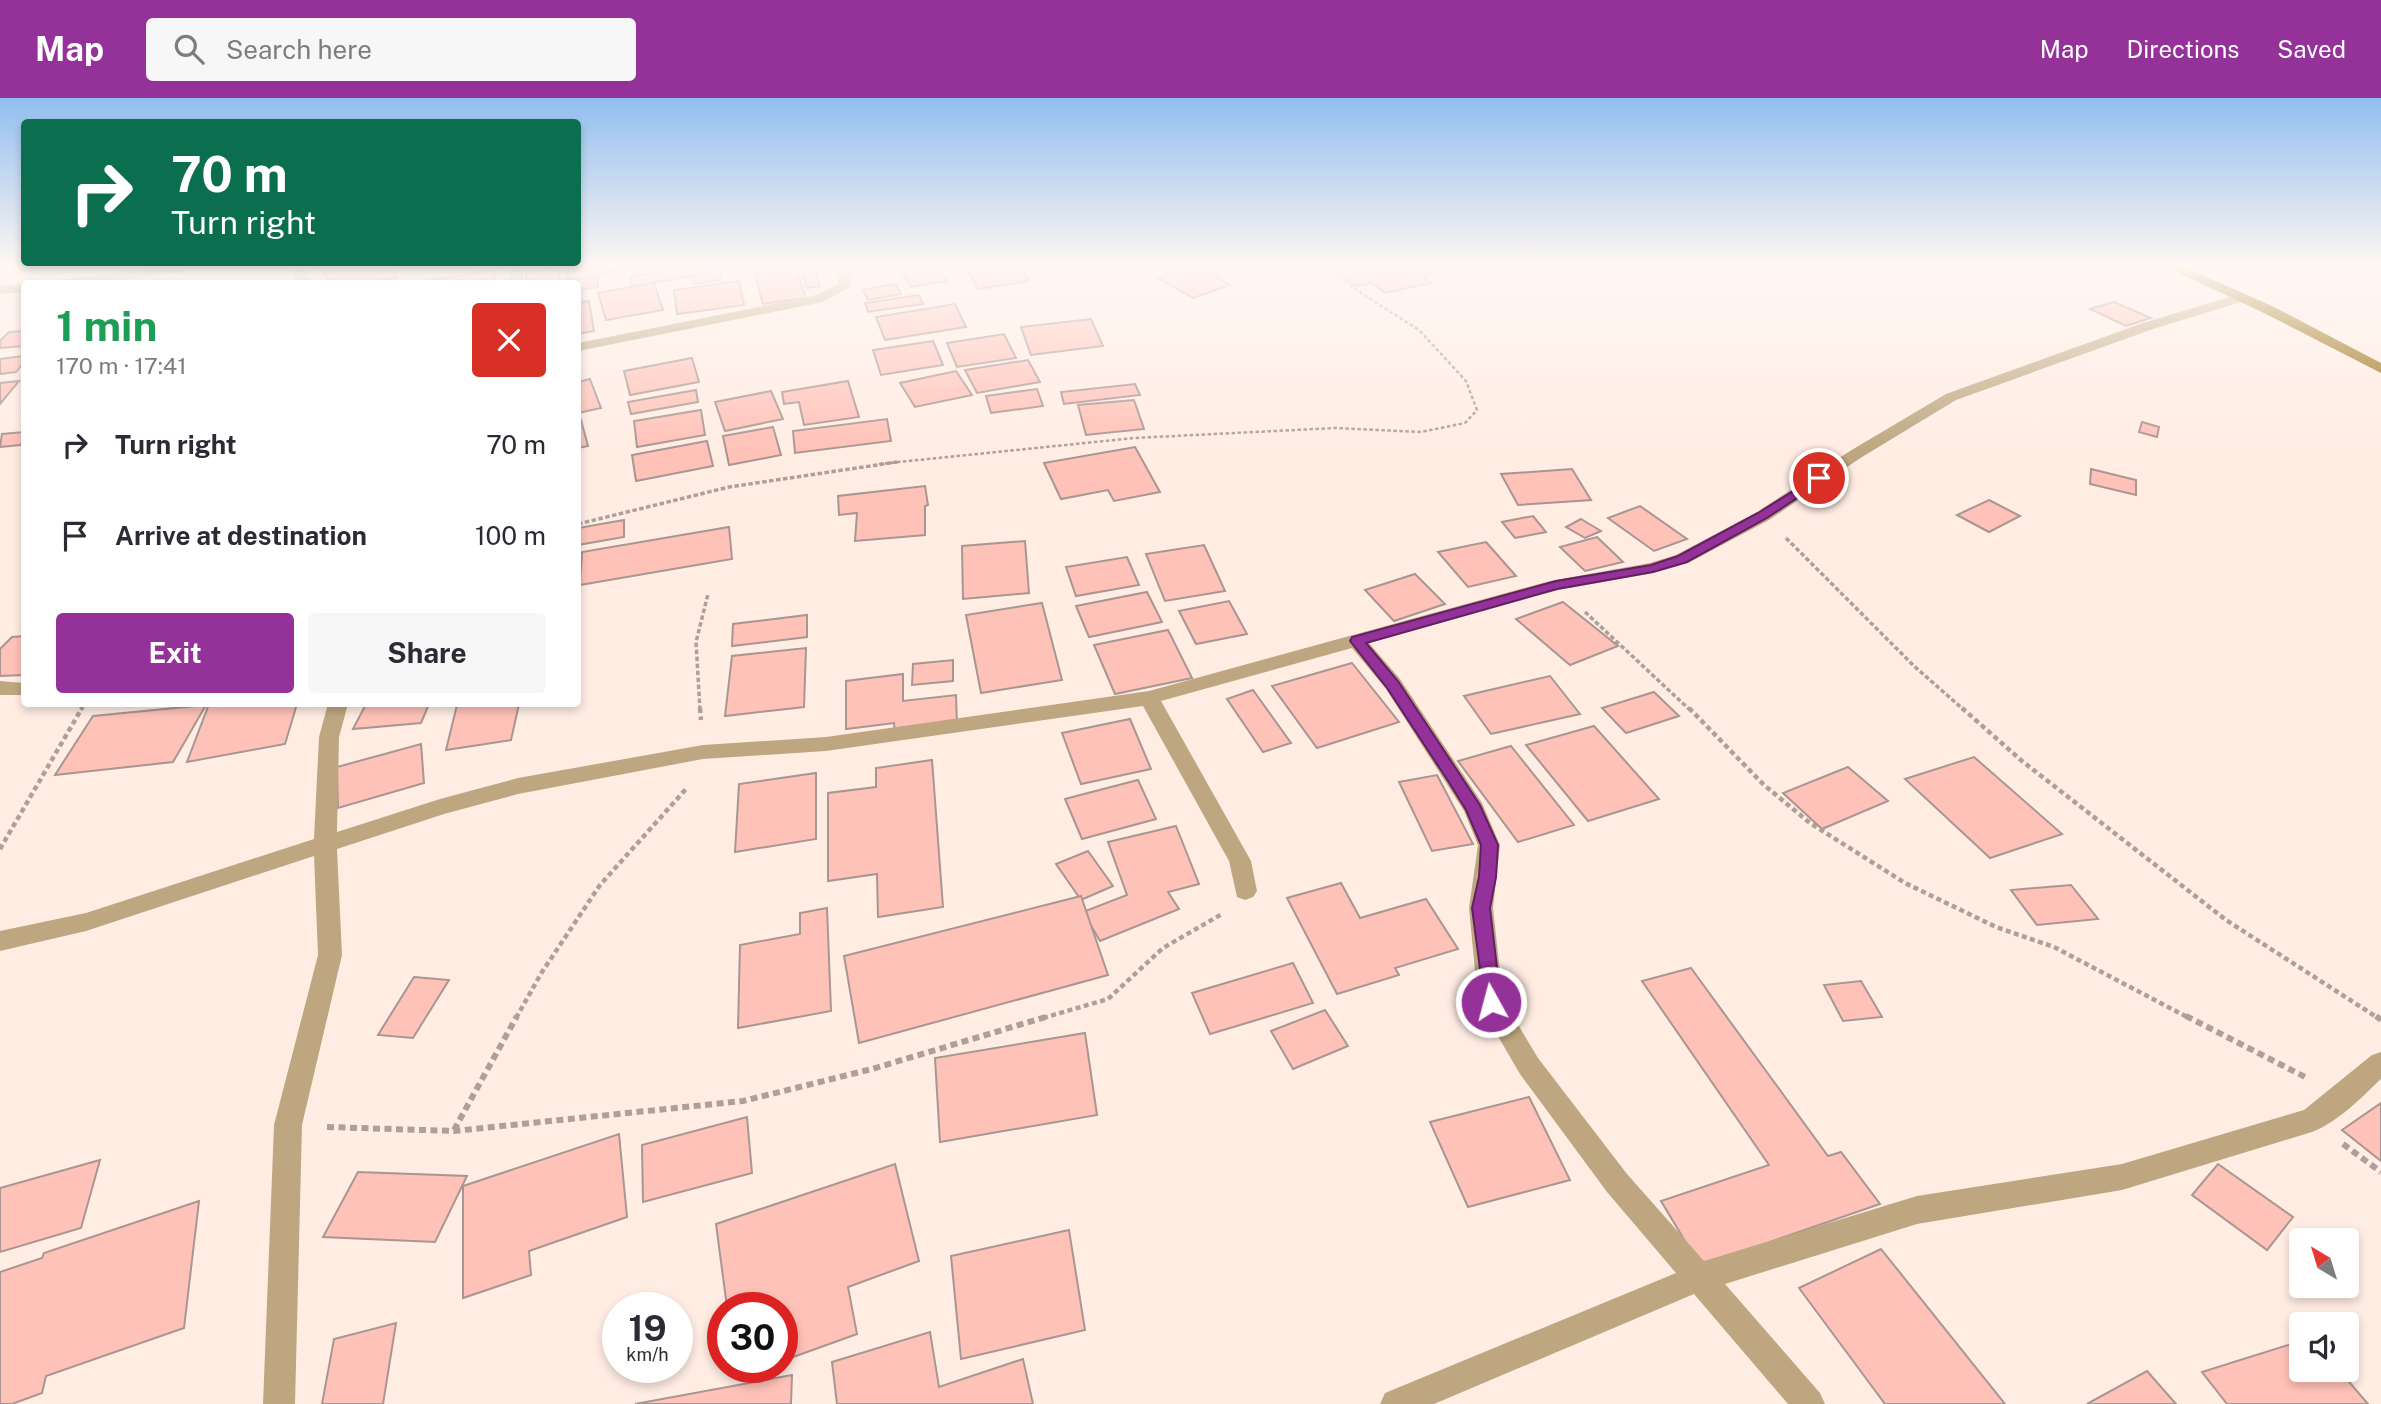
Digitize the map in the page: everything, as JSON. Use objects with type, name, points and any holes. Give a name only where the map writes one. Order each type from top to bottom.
[{"type":"main road","points":[[2297,327],[2381,369]]},
{"type":"street","points":[[581,345],[675,327]]},
{"type":"street","points":[[0,941],[86,922],[440,807],[518,786],[713,752],[826,744],[1149,698],[1556,585],[1653,568],[1682,559],[1763,516],[1856,454],[1951,397],[2145,327]]},
{"type":"street","points":[[1357,641],[1393,684],[1474,809],[1489,845],[1481,908],[1491,1002],[1537,1077],[1617,1183],[1809,1404]]},
{"type":"street","points":[[0,688],[21,689]]},
{"type":"street","points":[[1149,698],[1240,861],[1245,891]]},
{"type":"street","points":[[279,1404],[288,1125],[330,955],[325,844],[329,737],[337,707]]},
{"type":"street","points":[[1396,1404],[1698,1278],[1917,1210],[2123,1177],[2312,1120],[2381,1063]]},
{"type":"path","points":[[581,523],[729,487],[856,466],[1134,438],[1335,428],[1421,432],[1465,423],[1477,410],[1466,381],[1414,327]]},
{"type":"path","points":[[1763,516],[1914,666],[2022,761],[2226,920],[2381,1020]]},
{"type":"path","points":[[1556,585],[1678,697],[1763,785],[1810,823],[1905,883],[1996,927],[2054,947],[2218,1034],[2344,1096]]},
{"type":"path","points":[[454,1131],[542,972],[600,885],[713,752],[696,642],[708,594]]},
{"type":"path","points":[[0,849],[83,707]]},
{"type":"path","points":[[288,1125],[454,1131],[743,1101],[872,1069],[1108,999],[1163,948],[1224,913],[1245,891]]},
{"type":"building","points":[[581,327],[593,327],[594,331],[581,333]]},
{"type":"building","points":[[880,327],[966,327],[885,340]]},
{"type":"building","points":[[1021,327],[1095,327],[1103,346],[1031,355]]},
{"type":"building","points":[[21,331],[21,346],[0,348],[0,341],[9,332]]},
{"type":"building","points":[[1004,334],[1016,358],[957,367],[947,343]]},
{"type":"building","points":[[933,341],[943,365],[881,375],[873,350]]},
{"type":"building","points":[[21,356],[21,366],[16,372],[0,374],[0,359]]},
{"type":"building","points":[[692,358],[699,382],[630,395],[624,371]]},
{"type":"building","points":[[1028,360],[1040,382],[977,393],[965,370]]},
{"type":"building","points":[[956,371],[972,395],[915,407],[900,383]]},
{"type":"building","points":[[590,379],[601,408],[581,412],[581,381]]},
{"type":"building","points":[[19,381],[0,404],[0,383]]},
{"type":"building","points":[[848,381],[859,417],[804,425],[799,402],[784,404],[782,392]]},
{"type":"building","points":[[1135,384],[1140,395],[1064,404],[1061,392]]},
{"type":"building","points":[[1037,389],[1043,406],[991,413],[986,396]]},
{"type":"building","points":[[696,390],[698,402],[631,414],[628,402]]},
{"type":"building","points":[[771,391],[783,419],[725,431],[715,402]]},
{"type":"building","points":[[1134,400],[1144,429],[1086,435],[1078,405]]},
{"type":"building","points":[[701,410],[705,435],[637,447],[634,421]]},
{"type":"building","points":[[887,419],[891,441],[795,453],[793,431]]},
{"type":"building","points":[[581,420],[588,446],[581,447]]},
{"type":"building","points":[[2142,422],[2159,427],[2157,437],[2139,432]]},
{"type":"building","points":[[773,427],[781,455],[729,465],[723,436]]},
{"type":"building","points":[[21,432],[21,444],[0,447],[2,434]]},
{"type":"building","points":[[707,441],[713,466],[636,481],[632,455]]},
{"type":"building","points":[[1135,447],[1160,492],[1114,501],[1108,490],[1061,499],[1044,463]]},
{"type":"building","points":[[1572,469],[1591,500],[1518,505],[1501,474]]},
{"type":"building","points":[[2091,469],[2136,480],[2136,495],[2090,484]]},
{"type":"building","points":[[925,486],[928,505],[925,506],[925,535],[855,541],[857,513],[839,515],[838,496]]},
{"type":"building","points":[[1989,500],[2020,516],[1989,532],[1957,515]]},
{"type":"building","points":[[1640,506],[1687,539],[1654,551],[1608,518]]},
{"type":"building","points":[[1533,516],[1546,532],[1515,538],[1502,522]]},
{"type":"building","points":[[1581,519],[1601,531],[1585,538],[1566,527]]},
{"type":"building","points":[[624,520],[624,537],[581,544],[581,527]]},
{"type":"building","points":[[729,527],[732,559],[581,585],[582,552]]},
{"type":"building","points":[[1597,537],[1623,562],[1585,571],[1560,547]]},
{"type":"building","points":[[1025,541],[1029,593],[963,599],[962,546]]},
{"type":"building","points":[[1486,542],[1516,576],[1468,587],[1438,552]]},
{"type":"building","points":[[1204,545],[1225,591],[1165,601],[1146,554]]},
{"type":"building","points":[[1127,557],[1139,585],[1076,596],[1066,567]]},
{"type":"building","points":[[1415,574],[1445,604],[1394,621],[1365,590]]},
{"type":"building","points":[[1147,592],[1162,622],[1089,637],[1076,606]]},
{"type":"building","points":[[1229,601],[1247,634],[1196,644],[1179,611]]},
{"type":"building","points":[[1563,602],[1618,646],[1570,665],[1516,619]]},
{"type":"building","points":[[1042,603],[1062,680],[981,693],[966,615]]},
{"type":"building","points":[[807,615],[807,637],[732,646],[733,624]]},
{"type":"building","points":[[1168,630],[1192,678],[1115,694],[1094,645]]},
{"type":"building","points":[[21,636],[21,675],[0,676],[0,649],[12,637]]},
{"type":"building","points":[[806,648],[804,707],[725,716],[732,656]]},
{"type":"building","points":[[953,660],[953,681],[912,685],[913,664]]},
{"type":"building","points":[[1352,663],[1399,722],[1317,748],[1272,686]]},
{"type":"building","points":[[903,674],[903,701],[956,695],[957,725],[895,732],[894,723],[846,729],[846,681]]},
{"type":"building","points":[[1550,676],[1580,714],[1491,734],[1464,696]]},
{"type":"building","points":[[1253,690],[1291,743],[1263,752],[1227,699]]},
{"type":"building","points":[[1654,692],[1679,716],[1626,733],[1602,708]]},
{"type":"building","points":[[205,707],[173,762],[55,775],[93,716]]},
{"type":"building","points":[[208,707],[296,707],[285,744],[187,762]]},
{"type":"building","points":[[364,707],[428,707],[421,723],[353,729]]},
{"type":"building","points":[[457,707],[518,707],[511,740],[446,750]]},
{"type":"building","points":[[1130,719],[1151,769],[1081,784],[1062,733]]},
{"type":"building","points":[[1594,726],[1659,799],[1588,821],[1526,745]]},
{"type":"building","points":[[421,744],[424,783],[338,808],[337,767]]},
{"type":"building","points":[[1511,746],[1574,825],[1518,842],[1458,761]]},
{"type":"building","points":[[1974,757],[2062,834],[1990,858],[1905,779]]},
{"type":"building","points":[[932,760],[943,907],[878,917],[877,874],[828,881],[828,793],[876,787],[876,768]]},
{"type":"building","points":[[1848,767],[1888,801],[1822,829],[1783,793]]},
{"type":"building","points":[[816,773],[816,839],[735,852],[739,784]]},
{"type":"building","points":[[1437,775],[1473,844],[1432,851],[1399,782]]},
{"type":"building","points":[[1138,780],[1156,819],[1082,839],[1065,799]]},
{"type":"building","points":[[1176,826],[1199,884],[1168,892],[1179,909],[1100,941],[1083,912],[1127,895],[1108,842]]},
{"type":"building","points":[[1088,851],[1113,886],[1081,900],[1056,864]]},
{"type":"building","points":[[1341,883],[1360,918],[1426,899],[1458,949],[1395,968],[1399,975],[1337,994],[1287,898]]},
{"type":"building","points":[[2071,885],[2098,919],[2037,925],[2011,890]]},
{"type":"building","points":[[1081,896],[1108,975],[859,1043],[844,956]]},
{"type":"building","points":[[827,908],[831,1011],[738,1028],[740,945],[800,934],[800,913]]},
{"type":"building","points":[[1293,963],[1313,1003],[1210,1034],[1192,993]]},
{"type":"building","points":[[1691,968],[1828,1156],[1841,1152],[1880,1204],[1700,1266],[1661,1201],[1769,1165],[1642,981]]},
{"type":"building","points":[[414,977],[449,980],[413,1038],[378,1035]]},
{"type":"building","points":[[1861,981],[1882,1017],[1843,1021],[1824,985]]},
{"type":"building","points":[[1325,1010],[1348,1046],[1293,1069],[1271,1031]]},
{"type":"building","points":[[1085,1033],[1097,1115],[940,1142],[935,1058]]},
{"type":"building","points":[[1529,1097],[1570,1180],[1468,1207],[1430,1122]]},
{"type":"building","points":[[2381,1103],[2381,1161],[2342,1130]]},
{"type":"building","points":[[747,1117],[752,1173],[643,1202],[642,1145]]},
{"type":"building","points":[[619,1134],[627,1217],[529,1251],[531,1275],[463,1298],[463,1186]]},
{"type":"building","points":[[100,1160],[81,1228],[0,1252],[0,1188]]},
{"type":"building","points":[[895,1164],[919,1261],[848,1287],[857,1334],[798,1355],[798,1292],[725,1292],[716,1224]]},
{"type":"building","points":[[2218,1164],[2293,1217],[2267,1250],[2192,1195]]},
{"type":"building","points":[[358,1172],[467,1176],[435,1242],[323,1237]]},
{"type":"building","points":[[199,1201],[184,1328],[46,1376],[42,1393],[12,1404],[0,1404],[0,1272],[42,1258],[44,1253]]},
{"type":"building","points":[[1069,1230],[1085,1330],[961,1359],[951,1256]]},
{"type":"building","points":[[1881,1249],[2005,1404],[1885,1404],[1799,1288]]},
{"type":"building","points":[[396,1323],[383,1404],[322,1404],[334,1339]]},
{"type":"building","points":[[930,1332],[939,1387],[1023,1359],[1033,1404],[837,1404],[832,1362]]},
{"type":"building","points":[[2289,1345],[2289,1382],[2349,1382],[2368,1404],[2227,1404],[2202,1372]]},
{"type":"building","points":[[2147,1371],[2176,1404],[2087,1404]]},
{"type":"building","points":[[749,1383],[792,1383],[791,1404],[635,1404]]},
{"type":"route","points":[[1491,1002],[1481,908],[1489,845],[1474,809],[1393,684],[1357,641],[1556,585],[1653,568],[1682,559],[1763,516],[1819,478]]}]
